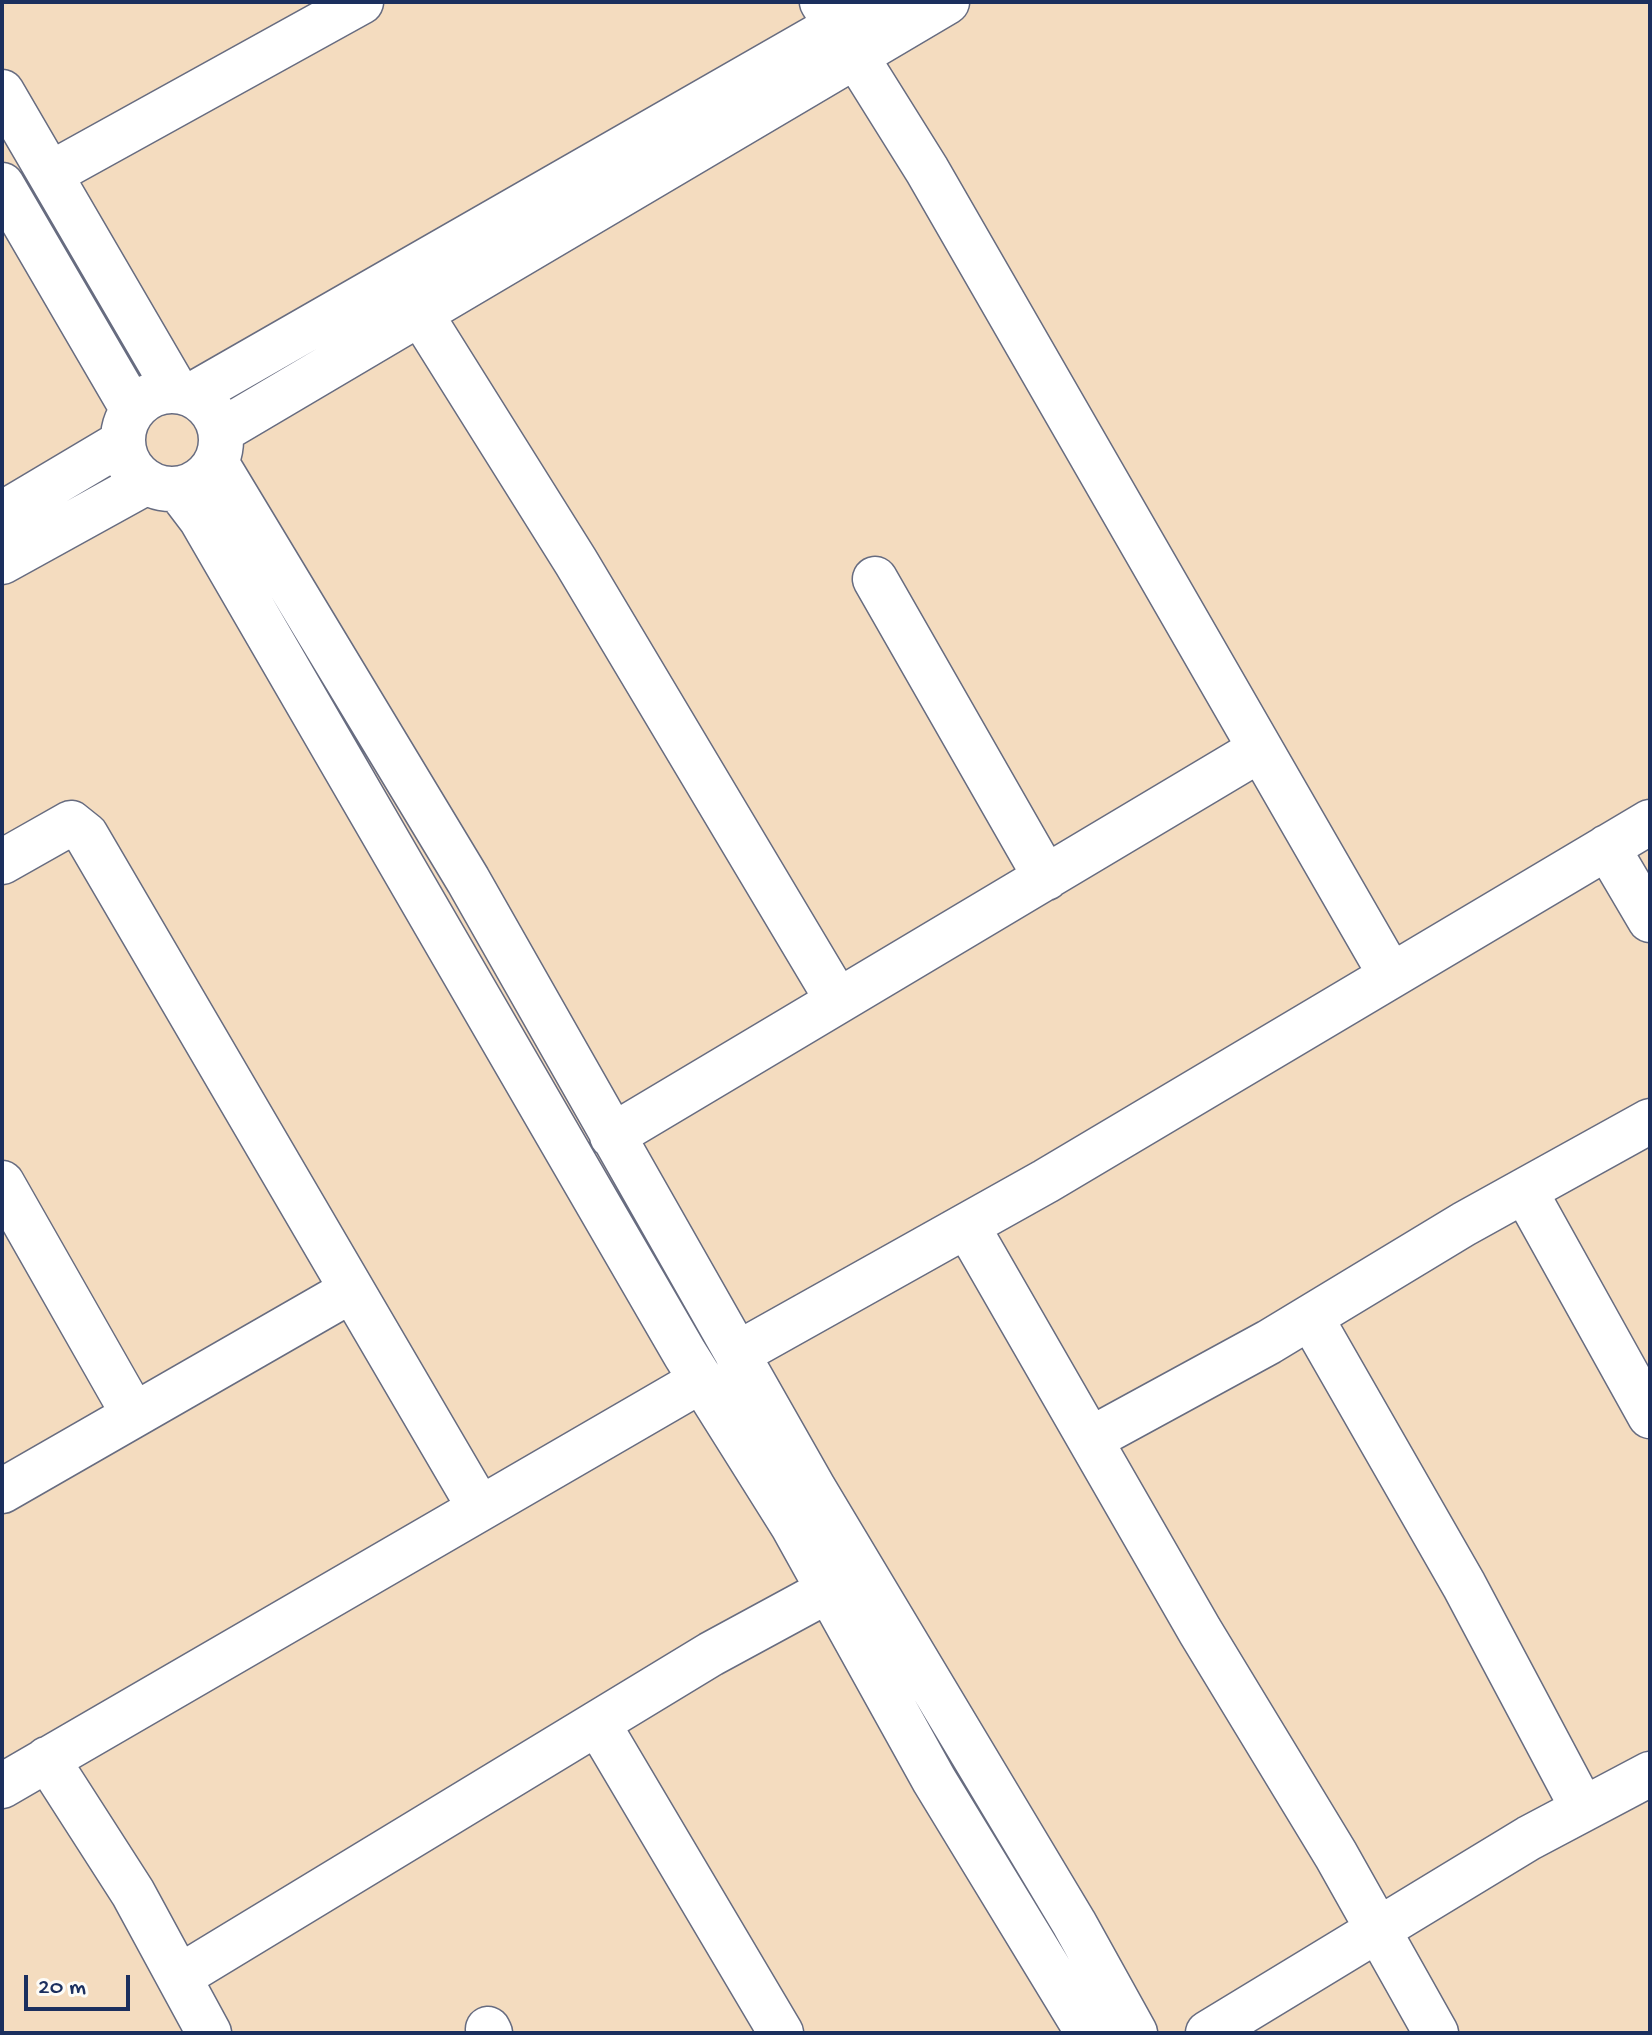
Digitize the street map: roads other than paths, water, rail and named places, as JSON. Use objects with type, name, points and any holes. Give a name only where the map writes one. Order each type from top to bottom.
[{"type":"street","points":[[50,174],[361,2]]},
{"type":"street","points":[[2,514],[128,426],[145,399],[183,392],[838,28],[878,2]]},
{"type":"street","points":[[2,562],[163,486],[193,484],[219,447],[420,313],[601,210],[728,129],[838,28],[947,2]]},
{"type":"street","points":[[838,28],[927,170],[1390,974]]},
{"type":"street","points":[[2,92],[183,392],[205,404],[219,447],[612,1136],[1135,2033]]},
{"type":"street","points":[[2,185],[128,426],[134,472],[163,486],[201,519],[702,1380],[829,1590],[934,1780],[1088,2033]]},
{"type":"street","points":[[420,313],[576,562],[838,1001]]},
{"type":"street","points":[[875,579],[1046,878]]},
{"type":"street","points":[[612,1136],[1259,750]]},
{"type":"street","points":[[737,1354],[967,1226],[1650,822]]},
{"type":"street","points":[[2,862],[71,823],[86,835],[479,1507]]},
{"type":"street","points":[[1607,847],[1650,920]]},
{"type":"street","points":[[1091,1439],[1311,1318],[1464,1224],[1526,1193],[1650,1121]]},
{"type":"street","points":[[2,1183],[134,1415]]},
{"type":"street","points":[[1526,1193],[1650,1415]]},
{"type":"street","points":[[967,1226],[1200,1631],[1336,1855],[1436,2033]]},
{"type":"street","points":[[2,1491],[352,1290]]},
{"type":"street","points":[[1311,1318],[1464,1585],[1583,1809]]},
{"type":"street","points":[[2,1786],[702,1380]]},
{"type":"street","points":[[179,1977],[711,1654],[829,1590]]},
{"type":"street","points":[[598,1724],[781,2033]]},
{"type":"street","points":[[47,1759],[133,1893],[209,2033]]},
{"type":"street","points":[[1208,2033],[1529,1838],[1650,1774]]}]
